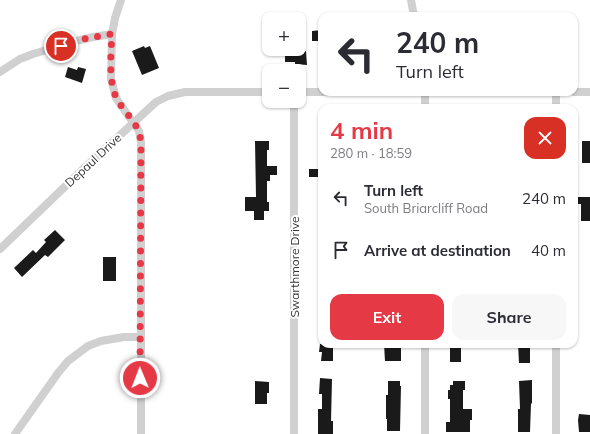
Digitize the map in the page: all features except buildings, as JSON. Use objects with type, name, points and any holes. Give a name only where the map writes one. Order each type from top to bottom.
[{"type":"street","points":[[121,0],[112,34],[111,79],[116,98],[139,131],[141,142],[140,434]]},
{"type":"street","points":[[411,0],[413,12]]},
{"type":"street","points":[[0,72],[20,59],[33,54],[80,40],[112,34]]},
{"type":"street","name":"Depaul Drive","points":[[0,249],[133,122],[156,102],[168,96],[185,92],[262,92]]},
{"type":"street","points":[[306,92],[318,92]]},
{"type":"street","points":[[578,92],[590,92]]},
{"type":"street","name":"Swarthmore Drive","points":[[294,108],[294,434]]},
{"type":"street","points":[[16,434],[58,373],[71,358],[88,346],[101,341],[124,337],[140,338]]},
{"type":"street","points":[[425,348],[425,434]]},
{"type":"street","points":[[556,348],[556,434]]},
{"type":"route","points":[[61,46],[88,38],[112,34],[111,79],[113,89],[116,98],[139,131],[141,142],[140,378]]}]
